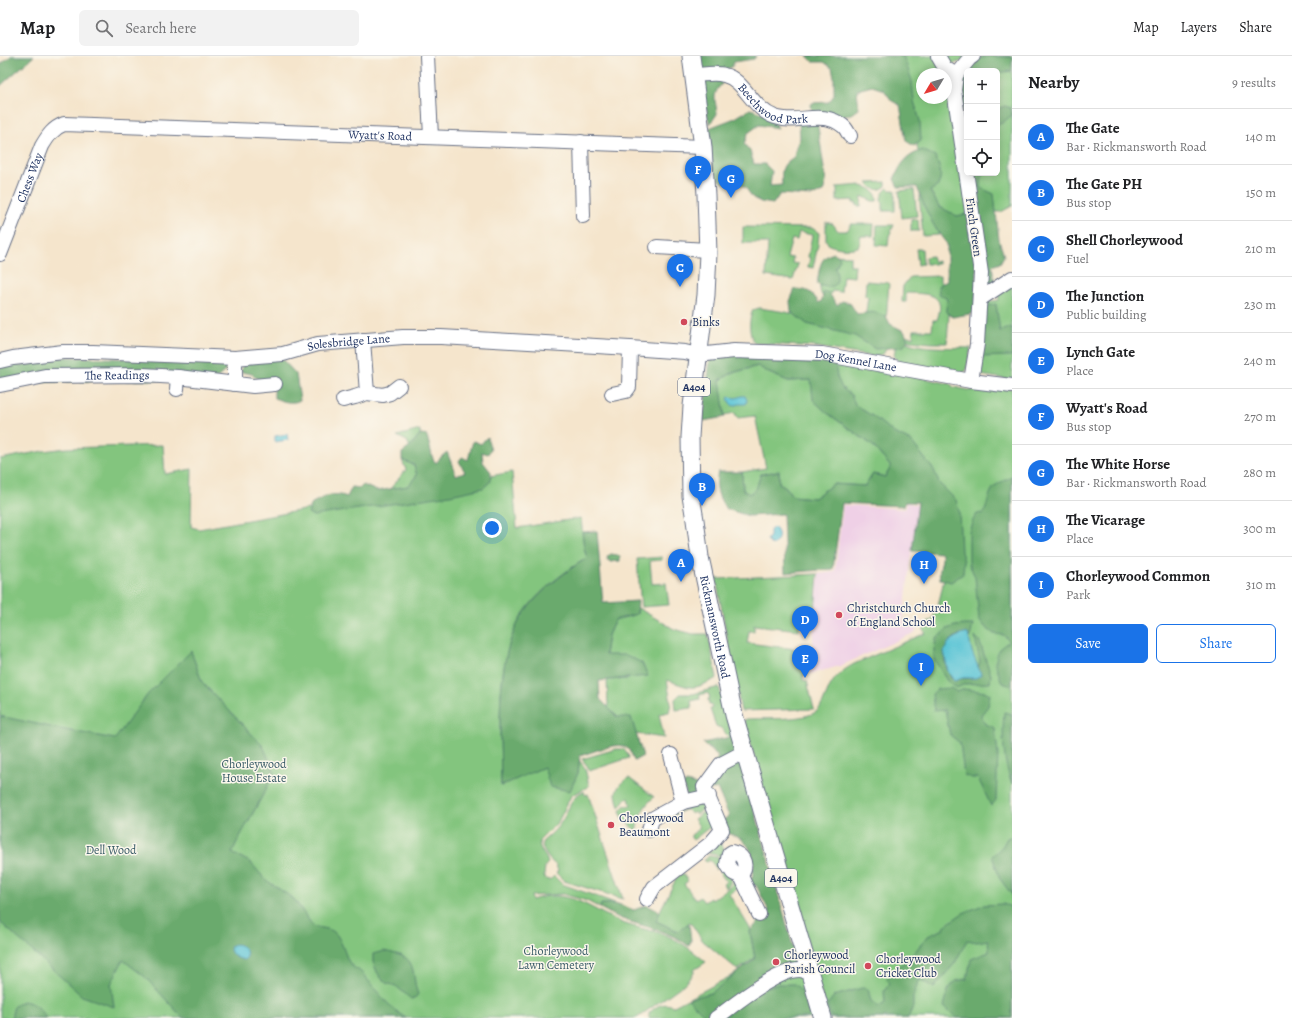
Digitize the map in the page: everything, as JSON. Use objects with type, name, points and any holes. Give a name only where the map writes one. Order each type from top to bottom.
[{"type":"main road","name":"Rickmansworth Road","points":[[691,56],[703,147],[707,250],[706,295],[691,423],[691,496],[702,563],[734,715],[823,1018]]},
{"type":"street","points":[[427,56],[431,137]]},
{"type":"street","points":[[938,56],[945,68],[956,75],[969,58],[973,56]]},
{"type":"street","name":"Beechwood Park","points":[[694,75],[722,74],[730,77],[742,87],[753,102],[764,112],[776,118],[791,119],[818,117],[831,120],[844,126],[850,136]]},
{"type":"street","name":"Finch Green","points":[[956,75],[954,90],[981,273],[977,344],[971,382]]},
{"type":"street","name":"Wyatt's Road","points":[[57,126],[64,124],[76,124],[703,147]]},
{"type":"street","name":"Chess Way","points":[[0,254],[42,146],[50,133],[57,126]]},
{"type":"street","points":[[581,142],[582,216]]},
{"type":"street","points":[[657,247],[707,250]]},
{"type":"street","points":[[981,273],[1011,278]]},
{"type":"street","points":[[980,299],[1011,278]]},
{"type":"street","name":"Solesbridge Lane","points":[[0,361],[63,352],[235,358],[283,354],[318,344],[403,337],[441,337],[630,348],[685,352],[698,355]]},
{"type":"street","points":[[363,340],[368,393]]},
{"type":"street","points":[[612,394],[626,391],[629,387],[630,348]]},
{"type":"street","name":"Dog Kennel Lane","points":[[698,355],[734,351],[822,354],[971,382],[1012,386]]},
{"type":"street","points":[[235,358],[235,384]]},
{"type":"street","name":"The Readings","points":[[0,385],[45,376],[154,375],[178,383],[235,384],[268,387]]},
{"type":"street","points":[[343,400],[368,393],[383,395],[390,393],[399,386]]},
{"type":"street","points":[[744,752],[721,764],[704,787],[732,852],[740,855],[742,858],[745,867],[743,872],[740,874],[759,914]]},
{"type":"street","points":[[671,755],[683,802]]},
{"type":"street","points":[[649,830],[652,819],[683,802],[708,796]]},
{"type":"street","points":[[647,899],[654,887],[711,843],[722,830]]},
{"type":"street","points":[[716,1018],[782,974],[800,970],[809,973]]},
{"type":"shaded area","points":[[907,503],[917,505],[903,622],[923,621],[914,633],[840,666],[810,674],[819,574],[835,572],[843,505],[905,509]]},
{"type":"green space","points":[[11,56],[34,56],[0,86],[0,65]]},
{"type":"green space","points":[[694,56],[756,56],[754,59],[734,62],[732,67],[724,70],[721,76],[722,84],[716,91],[715,95],[717,114],[710,124],[706,109],[703,83]]},
{"type":"green space","points":[[807,56],[901,56],[904,58],[912,81],[914,101],[920,121],[921,141],[914,146],[906,141],[900,105],[892,101],[884,90],[872,86],[857,90],[859,109],[853,113],[837,117],[812,114],[811,103],[829,102],[834,95],[834,78],[832,68],[824,62],[813,62]]},
{"type":"green space","points":[[882,56],[935,56],[940,68],[916,68],[916,104],[949,104],[970,213],[956,217],[940,208],[921,175],[910,92]]},
{"type":"green space","points":[[943,56],[966,56],[960,62],[949,64]]},
{"type":"green space","points":[[982,56],[1012,56],[1012,206],[1001,212],[994,212],[973,176],[1000,176],[1000,68],[966,68]]},
{"type":"green space","points":[[989,56],[1012,57],[1012,71],[1000,73],[1000,68],[966,68],[980,58]]},
{"type":"green space","points":[[964,72],[964,123],[960,81]]},
{"type":"green space","points":[[1005,106],[1011,108],[1012,115],[1000,124],[1000,108]]},
{"type":"green space","points":[[750,109],[763,113],[776,124],[778,128],[759,125],[748,133],[744,144],[750,151],[754,164],[765,164],[772,171],[770,186],[782,185],[784,165],[794,157],[800,138],[799,123],[817,120],[826,182],[823,192],[811,196],[780,194],[773,204],[761,202],[753,198],[745,187],[736,183],[724,183],[713,177],[709,128],[735,118]]},
{"type":"green space","points":[[922,150],[935,156],[941,174],[938,186],[930,191],[940,208],[957,216],[970,213],[977,274],[975,313],[953,317],[946,312],[947,299],[939,294],[938,286],[947,281],[947,244],[929,217],[917,187],[898,187],[894,179],[899,168],[905,161],[912,155]]},
{"type":"green space","points":[[971,176],[982,176],[981,188],[994,194],[999,240],[1004,256],[1000,263],[992,266],[995,283],[983,289]]},
{"type":"green space","points":[[886,182],[886,186],[878,190],[874,189],[867,183]]},
{"type":"green space","points":[[861,185],[875,193],[877,201],[872,201],[862,196],[861,206],[857,206],[857,203],[853,203],[853,200],[837,201],[837,187]]},
{"type":"green space","points":[[888,188],[890,190],[895,190],[895,211],[883,211],[883,202],[881,201],[881,197]]},
{"type":"green space","points":[[914,189],[917,216],[902,218],[899,191]]},
{"type":"green space","points":[[919,193],[939,235],[923,236]]},
{"type":"green space","points":[[918,219],[919,231],[911,231],[911,220]]},
{"type":"green space","points":[[826,222],[833,224],[838,231],[848,230],[851,224],[874,224],[873,236],[860,236],[860,243],[858,247],[854,248],[832,246],[829,245],[826,240]]},
{"type":"green space","points":[[877,225],[894,225],[889,236],[888,246],[876,245]]},
{"type":"green space","points":[[743,227],[812,228],[819,233],[813,268],[808,267],[810,258],[808,257],[812,235],[799,232],[797,240],[792,239],[787,257],[793,258],[792,263],[798,264],[793,280],[766,276],[768,243],[743,243]]},
{"type":"green space","points":[[916,249],[922,249],[923,264],[918,265]]},
{"type":"green space","points":[[834,253],[839,256],[840,259],[835,268],[837,281],[830,287],[817,284],[819,269],[822,261]]},
{"type":"green space","points":[[832,255],[850,256],[850,265],[855,265],[854,277],[843,276],[841,292],[832,291],[827,302],[821,293],[820,278],[822,262]]},
{"type":"green space","points":[[932,256],[934,262],[938,261],[938,264],[926,264],[925,257]]},
{"type":"green space","points":[[940,276],[940,282],[943,283],[938,286],[947,298],[946,312],[949,314],[947,343],[909,341],[898,334],[913,337],[914,330],[932,330],[933,320],[937,320],[939,304],[937,299],[933,296],[906,293],[906,302],[902,302],[903,286],[910,277]]},
{"type":"green space","points":[[866,281],[889,283],[886,321],[865,318],[868,297],[865,296]]},
{"type":"green space","points":[[1012,282],[1012,341],[985,345],[981,303],[999,300],[998,288]]},
{"type":"green space","points":[[795,289],[809,292],[819,303],[822,300],[824,292],[829,293],[837,305],[842,301],[850,303],[857,314],[874,312],[886,316],[890,324],[904,331],[908,340],[903,347],[875,349],[855,336],[807,324],[791,312],[790,301]]},
{"type":"green space","points":[[996,304],[1000,331],[1012,327],[1012,356],[979,357],[981,307]]},
{"type":"green space","points":[[759,308],[786,312],[889,342],[884,353],[876,357],[816,347],[754,343],[750,332],[750,318],[753,310]]},
{"type":"green space","points":[[897,334],[907,342],[920,346],[971,348],[966,371],[962,373],[903,363],[896,360],[894,357]]},
{"type":"green space","points":[[1012,342],[1012,380],[980,375],[977,373],[979,357]]},
{"type":"green space","points":[[736,355],[835,362],[837,377],[842,388],[851,395],[856,406],[874,417],[894,433],[911,441],[934,470],[939,483],[956,500],[959,511],[961,552],[964,561],[963,574],[951,582],[940,579],[942,553],[912,551],[918,502],[905,502],[904,506],[842,503],[833,569],[785,573],[783,514],[749,516],[726,509],[721,500],[717,487],[716,482],[718,472],[742,472],[743,490],[749,494],[756,489],[761,474],[779,471],[779,483],[786,487],[792,496],[814,498],[833,484],[865,486],[873,474],[885,477],[891,467],[872,445],[826,412],[813,400],[811,380],[788,381],[769,373],[758,366],[732,373],[720,380],[725,417],[703,421],[710,359]]},
{"type":"green space","points":[[0,356],[21,366],[63,357],[221,361],[226,370],[216,379],[0,383]]},
{"type":"green space","points":[[280,357],[296,374],[300,400],[287,402],[274,398],[274,389],[261,382],[252,374],[241,372],[243,361]]},
{"type":"green space","points":[[827,358],[951,384],[953,387],[974,391],[977,385],[1012,389],[1012,1018],[828,1018],[744,720],[794,718],[817,711],[822,705],[829,688],[838,676],[845,670],[854,664],[926,633],[923,630],[928,621],[932,621],[942,590],[948,536],[832,390]]},
{"type":"green space","points":[[758,366],[769,373],[788,381],[811,380],[826,412],[872,445],[891,467],[885,477],[873,474],[865,486],[833,484],[814,498],[792,496],[786,487],[779,483],[779,471],[761,474],[756,489],[749,494],[743,491],[742,472],[766,468],[755,416],[737,418],[735,413],[724,415],[720,380],[732,373]]},
{"type":"green space","points":[[420,430],[420,434],[410,447],[407,441],[397,436]]},
{"type":"green space","points":[[420,434],[427,436],[433,459],[436,463],[447,452],[456,475],[465,472],[459,461],[462,457],[468,460],[473,441],[481,444],[487,437],[491,449],[488,454],[482,452],[483,462],[491,472],[490,482],[483,488],[450,495],[313,516],[308,513],[312,503],[333,495],[342,495],[347,497],[352,487],[360,488],[363,485],[377,491],[408,486],[417,475],[414,465],[402,460],[402,453],[410,447]]},
{"type":"green space","name":"Chorleywood House Estate","points":[[163,445],[165,474],[192,469],[191,527],[199,529],[512,472],[517,528],[581,518],[584,548],[587,558],[558,577],[540,594],[519,621],[511,639],[502,680],[500,723],[501,785],[544,767],[578,773],[579,760],[585,768],[589,786],[571,796],[558,822],[539,841],[548,863],[545,866],[544,876],[547,880],[554,876],[562,884],[618,904],[602,904],[600,908],[587,901],[563,894],[531,896],[532,900],[556,896],[577,901],[623,923],[673,938],[706,962],[694,970],[694,973],[684,984],[637,1018],[0,1018],[0,459],[67,448]]},
{"type":"green space","points":[[402,460],[414,465],[417,475],[408,486],[390,489],[406,470]]},
{"type":"green space","points":[[1012,476],[1012,686],[1002,683],[995,663],[999,649],[1009,641],[1004,635],[994,634],[985,627],[979,619],[975,577],[969,564],[969,532],[972,522],[977,514],[984,513],[989,495],[993,489]]},
{"type":"green space","points":[[597,531],[603,603],[638,601],[637,614],[615,620],[608,635],[605,655],[626,655],[642,663],[648,676],[599,681],[600,699],[617,717],[631,717],[643,756],[634,761],[627,748],[619,745],[580,756],[578,773],[570,791],[550,787],[544,767],[501,786],[500,724],[502,680],[511,639],[519,621],[540,594],[568,571],[587,558],[582,532]]},
{"type":"green space","points":[[611,554],[618,555],[620,557],[620,561],[610,562],[607,558]]},
{"type":"green space","points":[[662,557],[662,560],[650,561],[652,584],[666,583],[669,605],[641,607],[637,559]]},
{"type":"green space","points":[[818,574],[815,613],[801,612],[799,630],[754,625],[754,631],[749,631],[747,643],[797,649],[796,661],[809,663],[807,675],[803,675],[803,680],[807,681],[814,709],[741,711],[716,579]]},
{"type":"green space","points":[[638,608],[674,629],[693,634],[708,634],[717,678],[697,687],[688,687],[667,680],[671,703],[669,712],[659,714],[664,738],[636,734],[608,708],[607,680],[629,679],[605,655],[608,635],[615,620],[637,614]]},
{"type":"green space","points":[[965,625],[973,625],[970,638],[967,633],[955,637],[947,646],[945,651],[945,662],[951,678],[961,679],[980,676],[981,674],[978,667],[980,662],[975,637],[979,640],[991,675],[990,683],[965,684],[957,688],[947,681],[934,659],[934,649],[936,639],[947,629]]},
{"type":"green space","name":"Dell Wood","points":[[191,651],[202,682],[263,746],[275,773],[232,853],[250,862],[266,880],[294,899],[313,926],[334,932],[339,938],[347,958],[354,968],[361,972],[388,1003],[406,1018],[183,1018],[144,976],[123,960],[111,984],[114,1007],[82,996],[0,922],[0,716],[115,739],[148,694]]},
{"type":"green space","points":[[719,687],[734,743],[721,728],[716,726],[710,709],[712,709],[711,705],[709,705],[708,699],[710,698],[708,693],[699,695],[700,699],[691,701],[692,708],[676,710],[675,699],[680,694],[693,694]]},
{"type":"green space","points":[[951,688],[957,692],[964,689],[986,692],[990,694],[988,706],[981,715],[985,724],[995,728],[998,754],[996,800],[991,806],[978,778],[972,778],[964,775],[960,743],[950,735],[945,710],[934,711],[932,694],[937,689]]},
{"type":"green space","points":[[1004,712],[1012,714],[1012,784],[1004,749]]},
{"type":"green space","points":[[734,736],[797,961],[707,1018],[688,999],[711,993],[755,959],[750,931],[769,911],[756,885],[750,887],[747,877],[752,878],[753,863],[750,850],[742,840],[729,834],[723,820],[729,816],[717,788],[687,798],[683,784],[687,782],[699,786],[718,757],[703,743]]},
{"type":"green space","points":[[616,749],[624,749],[629,758],[589,771],[582,759]]},
{"type":"green space","points":[[629,778],[654,797],[642,812],[636,831],[623,819],[620,811],[625,805],[631,805],[629,798],[624,800],[619,807],[616,795],[621,784]]},
{"type":"green space","points":[[584,791],[585,795],[588,794],[623,899],[564,881],[556,873],[558,871],[556,865],[548,858],[543,849],[542,842],[560,824],[576,796]]},
{"type":"green space","points":[[701,802],[707,806],[696,815],[694,812],[692,814],[687,810],[684,810],[672,817],[670,815]]},
{"type":"green space","points":[[709,808],[716,826],[714,832],[710,827],[693,840],[691,835],[699,829],[699,826],[694,819]]},
{"type":"green space","points":[[1012,836],[1012,895],[1000,879],[992,856],[1002,847],[1007,838]]},
{"type":"green space","points":[[720,843],[724,849],[722,856],[707,853]]},
{"type":"green space","points":[[709,856],[722,858],[722,865],[715,870],[716,868],[710,860],[707,862],[704,860]]},
{"type":"green space","points":[[723,869],[732,879],[726,888],[723,884],[726,881],[719,872]]},
{"type":"green space","points":[[682,873],[688,881],[684,884],[696,900],[700,897],[704,902],[710,898],[712,900],[731,886],[735,879],[739,880],[736,889],[729,894],[751,930],[750,932],[755,958],[738,970],[703,941],[690,922],[678,931],[655,921],[677,877]]},
{"type":"green space","points":[[601,904],[618,904],[634,910],[647,905],[660,912],[656,921],[678,931],[689,923],[691,940],[689,946],[666,933],[622,919],[600,908]]},
{"type":"green space","points":[[1003,904],[1012,907],[1012,1018],[957,1018],[944,1007],[948,990],[955,981],[967,979],[971,959],[989,952],[988,940],[977,942],[967,940],[955,963],[934,988],[919,979],[913,997],[913,1007],[908,1018],[831,1018],[827,1005],[834,996],[862,988],[868,989],[871,1001],[879,1007],[885,1003],[884,991],[890,983],[886,979],[912,955],[928,936],[944,929],[943,927],[963,913],[983,905]]},
{"type":"green space","points":[[384,951],[406,958],[409,961],[413,970],[418,994],[415,998],[411,999],[396,986],[386,983],[377,972],[373,962],[373,954]]},
{"type":"green space","points":[[797,961],[812,1018],[649,1018],[649,1013],[658,1006],[666,1004],[674,1006],[733,975],[753,962],[789,966]]},
{"type":"green space","points":[[778,984],[794,984],[808,996],[815,1018],[722,1018],[760,989]]},
{"type":"green space","points":[[23,1001],[38,1007],[45,1018],[11,1018],[14,1006]]},
{"type":"water","points":[[745,396],[747,400],[746,404],[733,406],[728,398],[736,398]]},
{"type":"water","points":[[287,434],[288,440],[275,442],[275,436]]},
{"type":"water","points":[[774,527],[777,531],[778,538],[773,545],[767,540],[770,536],[770,530]]},
{"type":"water","points":[[963,633],[968,634],[972,652],[981,674],[977,678],[963,678],[954,681],[948,672],[944,651],[949,642]]},
{"type":"water","points":[[235,944],[242,946],[245,950],[247,957],[244,960],[232,954],[230,950],[231,946]]},
{"type":"place","name":"Wyatt's Road","points":[[698,189]]},
{"type":"place","name":"The White Horse","points":[[731,198]]},
{"type":"place","name":"Shell Chorleywood","points":[[680,287]]},
{"type":"place","name":"Binks","points":[[684,322]]},
{"type":"place","name":"The Gate PH","points":[[702,506]]},
{"type":"place","name":"The Gate","points":[[681,582]]},
{"type":"place","name":"The Vicarage","points":[[924,584]]},
{"type":"place","name":"Christchurch Church of England School","points":[[839,615]]},
{"type":"place","name":"The Junction","points":[[805,639]]},
{"type":"place","name":"Lynch Gate","points":[[805,678]]},
{"type":"place","name":"Chorleywood Common","points":[[921,686]]},
{"type":"place","name":"Chorleywood Beaumont","points":[[611,825]]},
{"type":"place","name":"Chorleywood Parish Council","points":[[776,962]]},
{"type":"place","name":"Chorleywood Cricket Club","points":[[868,966]]},
{"type":"park label","name":"Chorleywood Lawn Cemetery","points":[[556,958]]}]
